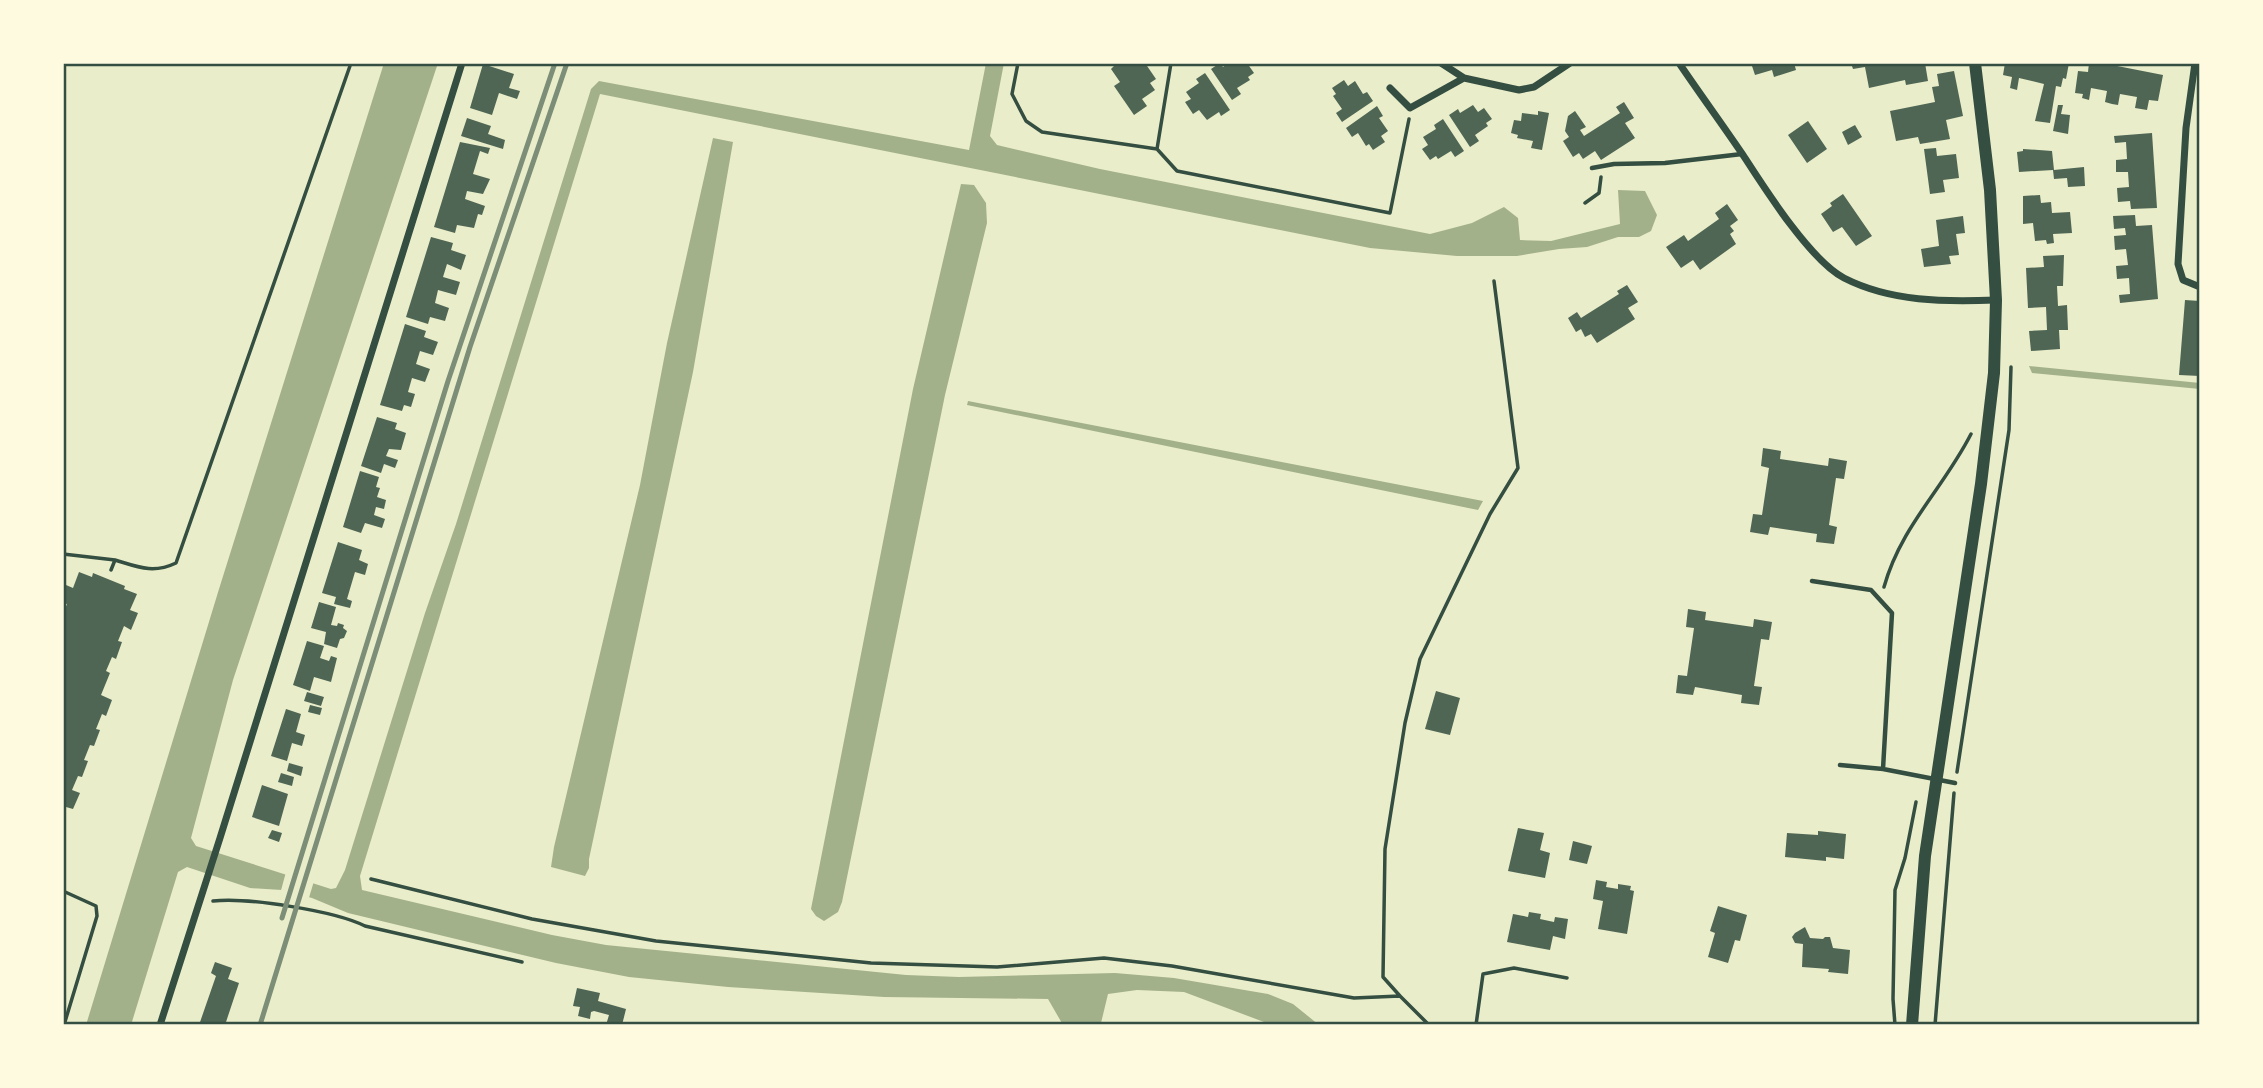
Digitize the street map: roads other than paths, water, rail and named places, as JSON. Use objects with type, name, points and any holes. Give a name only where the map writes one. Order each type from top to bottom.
[{"type":"main road","points":[[1912,1025],[1925,856],[1991,413],[1994,373],[1996,300],[1990,191],[1975,63]]},
{"type":"street","points":[[160,1025],[462,63]]},
{"type":"street","points":[[1441,63],[1464,78],[1519,90],[1534,87],[1570,63]]},
{"type":"street","points":[[1679,63],[1765,192],[1825,265],[1862,286],[1910,298],[1996,300]]},
{"type":"street","points":[[2195,63],[2186,128],[2178,264],[2183,280],[2200,287]]},
{"type":"street","points":[[1390,88],[1410,108],[1464,78]]},
{"type":"lane","points":[[1592,168],[1742,154]]},
{"type":"lane","points":[[1812,581],[1871,590],[1892,613],[1883,769]]},
{"type":"lane","points":[[1840,765],[1883,769],[1955,783]]},
{"type":"railway","points":[[282,918],[448,381],[555,63]]},
{"type":"railway","points":[[260,1025],[470,347],[567,63]]}]
